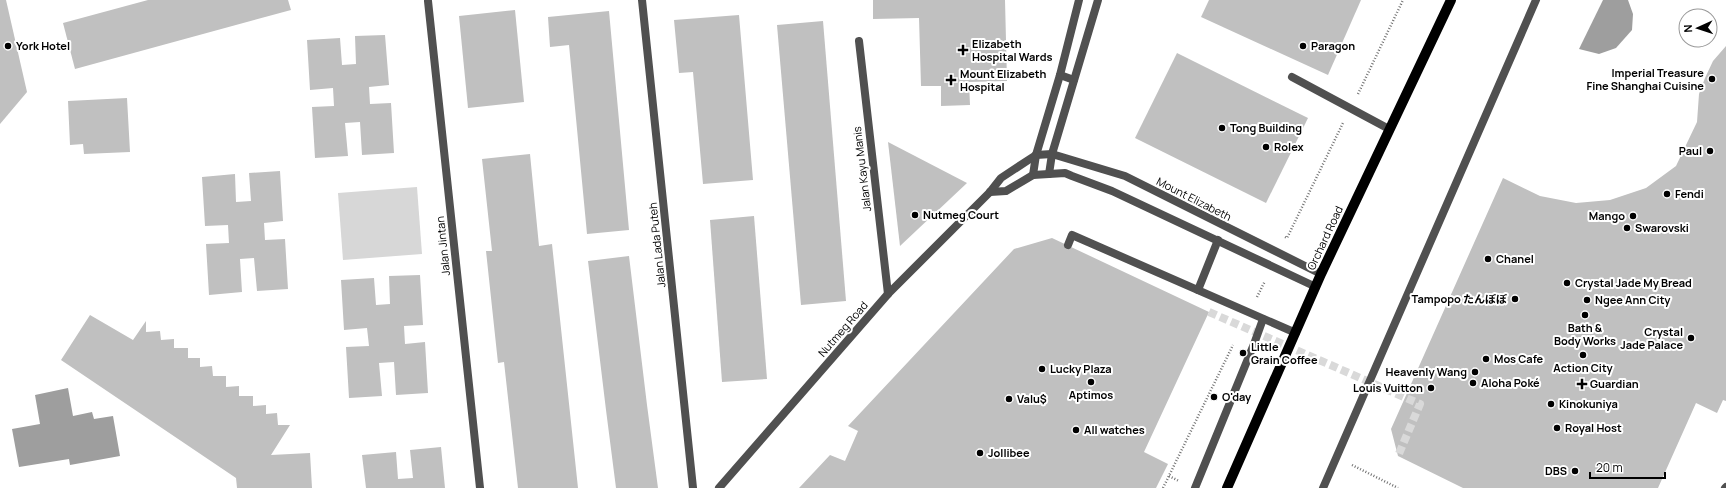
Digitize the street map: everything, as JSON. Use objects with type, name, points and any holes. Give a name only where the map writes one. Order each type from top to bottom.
[{"type":"main road","name":"Orchard Road","points":[[1227,488],[1321,274],[1451,0]]},
{"type":"street","name":"Jalan Lada Puteh","points":[[642,0],[693,488]]},
{"type":"street","points":[[1033,175],[1036,154],[1060,75],[1079,0]]},
{"type":"street","points":[[1049,174],[1052,154],[1098,0]]},
{"type":"street","points":[[1324,488],[1536,0]]},
{"type":"street","name":"Jalan Jintan","points":[[428,1],[480,488]]},
{"type":"street","name":"Jalan Kayu Manis","points":[[859,41],[888,294]]},
{"type":"street","points":[[1060,75],[1074,80]]},
{"type":"street","points":[[1292,76],[1389,129]]},
{"type":"street","name":"Nutmeg Road","points":[[719,488],[888,294],[990,192],[1001,178],[1036,154]]},
{"type":"street","name":"Mount Elizabeth","points":[[1036,154],[1052,154],[1125,176],[1321,274]]},
{"type":"street","points":[[990,192],[1006,191],[1033,175],[1065,173],[1099,186],[1218,240],[1316,287]]},
{"type":"street","points":[[1068,245],[1072,235],[1296,333]]},
{"type":"street","points":[[1198,290],[1218,240]]},
{"type":"street","points":[[1195,488],[1263,319]]},
{"type":"path","points":[[1287,238],[1404,0]]},
{"type":"path","points":[[1249,313],[1268,275]]},
{"type":"path","points":[[1163,488],[1235,341]]},
{"type":"path","points":[[1337,457],[1398,488]]},
{"type":"shaded area","points":[[1603,0],[1628,0],[1633,14],[1632,30],[1616,48],[1599,54],[1579,49]]},
{"type":"shaded area","points":[[417,187],[422,254],[343,260],[338,193]]},
{"type":"shaded area","points":[[68,388],[73,416],[92,412],[94,419],[113,416],[120,456],[70,465],[69,459],[19,467],[12,429],[40,424],[35,395]]},
{"type":"building","name":"York Hotel","points":[[0,0],[6,0],[27,92],[0,124]]},
{"type":"building","points":[[148,0],[288,0],[291,10],[75,69],[63,23]]},
{"type":"building","name":"Elizabeth Hospital Wards","points":[[873,0],[1005,0],[1007,81],[969,82],[970,105],[941,106],[941,86],[921,86],[919,18],[873,19]]},
{"type":"building","name":"Paragon","points":[[1209,0],[1361,0],[1328,75],[1201,17]]},
{"type":"building","points":[[515,10],[524,102],[468,108],[459,16]]},
{"type":"building","points":[[609,11],[629,230],[587,234],[569,45],[550,47],[548,17]]},
{"type":"building","points":[[739,15],[753,180],[703,184],[693,72],[679,73],[674,20]]},
{"type":"building","points":[[823,21],[846,301],[801,305],[777,25]]},
{"type":"building","points":[[385,35],[389,85],[369,87],[370,104],[391,103],[394,153],[362,155],[360,122],[345,123],[348,156],[315,158],[312,107],[334,106],[333,88],[310,90],[307,40],[340,38],[342,65],[356,64],[355,36]]},
{"type":"building","name":"Ngee Ann City","points":[[1726,46],[1726,401],[1723,400],[1717,413],[1696,403],[1658,488],[1463,488],[1398,456],[1391,429],[1503,178],[1540,196],[1576,203],[1610,200],[1646,188],[1676,166],[1697,122],[1699,94],[1705,78],[1713,61]]},
{"type":"building","name":"Tong Building","points":[[1177,53],[1308,118],[1266,203],[1135,138]]},
{"type":"building","points":[[127,98],[130,152],[84,154],[83,144],[70,145],[68,101]]},
{"type":"building","name":"Nutmeg Court","points":[[888,142],[967,183],[900,246]]},
{"type":"building","points":[[530,154],[539,246],[552,244],[578,488],[518,488],[504,362],[498,363],[486,251],[492,251],[482,159]]},
{"type":"building","points":[[280,171],[283,221],[264,223],[265,240],[285,239],[288,289],[257,291],[254,258],[240,259],[242,292],[209,295],[206,244],[229,243],[228,225],[205,226],[202,177],[235,174],[236,202],[251,201],[249,173]]},
{"type":"building","points":[[754,216],[767,379],[722,382],[710,220]]},
{"type":"building","name":"Lucky Plaza","points":[[1052,238],[1209,312],[1144,452],[1168,464],[1156,488],[799,488],[830,455],[845,461],[858,431],[848,426],[1014,249]]},
{"type":"building","points":[[629,256],[658,488],[616,488],[606,410],[588,261]]},
{"type":"building","points":[[420,275],[423,325],[404,326],[405,344],[425,342],[428,393],[396,395],[394,362],[379,363],[382,396],[349,398],[346,347],[369,346],[367,328],[344,330],[341,280],[374,278],[376,305],[390,304],[389,276]]},
{"type":"building","points":[[90,315],[133,340],[146,321],[146,332],[160,331],[161,340],[174,339],[174,348],[188,348],[188,358],[200,358],[200,367],[212,366],[213,376],[226,376],[226,387],[239,386],[239,396],[253,396],[253,406],[266,405],[266,414],[277,413],[278,425],[290,425],[271,455],[310,453],[312,488],[237,488],[236,478],[61,360]]},
{"type":"building","points":[[441,447],[445,488],[366,488],[362,455],[396,452],[398,479],[413,478],[410,450]]},
{"type":"tunnel","points":[[1209,312],[1420,404],[1398,456]]},
{"type":"place","name":"York Hotel","points":[[8,46]]},
{"type":"place","name":"Paragon","points":[[1303,46]]},
{"type":"place","name":"Elizabeth Hospital Wards","points":[[963,50]]},
{"type":"place","name":"Imperial Treasure Fine Shanghai Cuisine","points":[[1712,79]]},
{"type":"place","name":"Mount Elizabeth Hospital","points":[[951,80]]},
{"type":"place","name":"Tong Building","points":[[1222,128]]},
{"type":"place","name":"Rolex","points":[[1266,147]]},
{"type":"place","name":"Paul","points":[[1710,151]]},
{"type":"place","name":"Fendi","points":[[1667,194]]},
{"type":"place","name":"Nutmeg Court","points":[[915,215]]},
{"type":"place","name":"Mango","points":[[1633,216]]},
{"type":"place","name":"Swarovski","points":[[1627,228]]},
{"type":"place","name":"Chanel","points":[[1488,259]]},
{"type":"place","name":"Crystal Jade My Bread","points":[[1567,283]]},
{"type":"place","name":"Tampopo たんぽぽ","points":[[1515,299]]},
{"type":"place","name":"Ngee Ann City","points":[[1587,300]]},
{"type":"place","name":"Bath & Body Works","points":[[1585,315]]},
{"type":"place","name":"Crystal Jade Palace","points":[[1691,338]]},
{"type":"place","name":"Little Grain Coffee","points":[[1243,353]]},
{"type":"place","name":"Action City","points":[[1583,355]]},
{"type":"place","name":"Mos Cafe","points":[[1486,359]]},
{"type":"place","name":"Lucky Plaza","points":[[1042,369]]},
{"type":"place","name":"Heavenly Wang","points":[[1475,372]]},
{"type":"place","name":"Aptimos","points":[[1091,382]]},
{"type":"place","name":"Aloha Poké","points":[[1473,383]]},
{"type":"place","name":"Guardian","points":[[1582,384]]},
{"type":"place","name":"Louis Vuitton","points":[[1431,388]]},
{"type":"place","name":"O'day","points":[[1214,397]]},
{"type":"place","name":"Valu$","points":[[1009,399]]},
{"type":"place","name":"Kinokuniya","points":[[1551,404]]},
{"type":"place","name":"Royal Host","points":[[1557,428]]},
{"type":"place","name":"All watches","points":[[1076,430]]},
{"type":"place","name":"Jollibee","points":[[980,453]]},
{"type":"place","name":"DBS","points":[[1575,471]]}]
